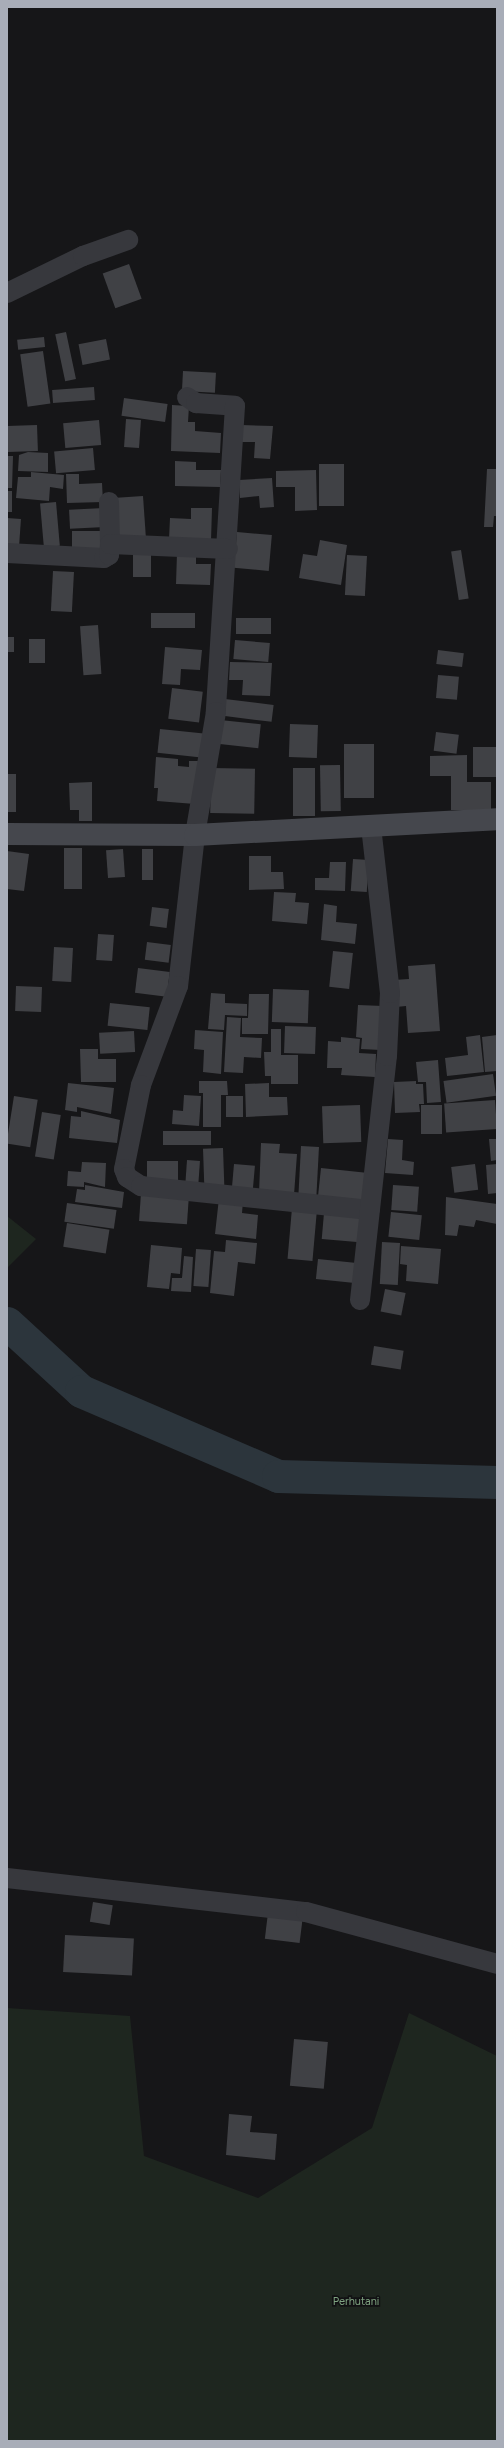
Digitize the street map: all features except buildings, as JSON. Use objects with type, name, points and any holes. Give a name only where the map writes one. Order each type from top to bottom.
[{"type":"street","points":[[7,293],[83,256],[128,240]]},
{"type":"street","points":[[187,397],[196,403],[235,406],[228,549],[212,742],[195,835],[178,986],[140,1085],[124,1169],[127,1177],[140,1186],[370,1210]]},
{"type":"street","points":[[7,553],[104,558],[109,555],[110,502]]},
{"type":"street","points":[[110,544],[228,549]]},
{"type":"street","points":[[7,834],[195,835],[497,819]]},
{"type":"street","points":[[360,1300],[387,1056],[390,993],[371,826]]},
{"type":"street","points":[[7,1878],[306,1912],[497,1964]]},
{"type":"green space","points":[[7,1216],[36,1239],[7,1268]]},
{"type":"green space","name":"Perhutani","points":[[7,2008],[130,2016],[144,2156],[258,2198],[372,2128],[409,2013],[497,2056],[497,2441],[7,2441]]},
{"type":"waterway","points":[[7,1323],[81,1391],[278,1476],[497,1482]]}]
